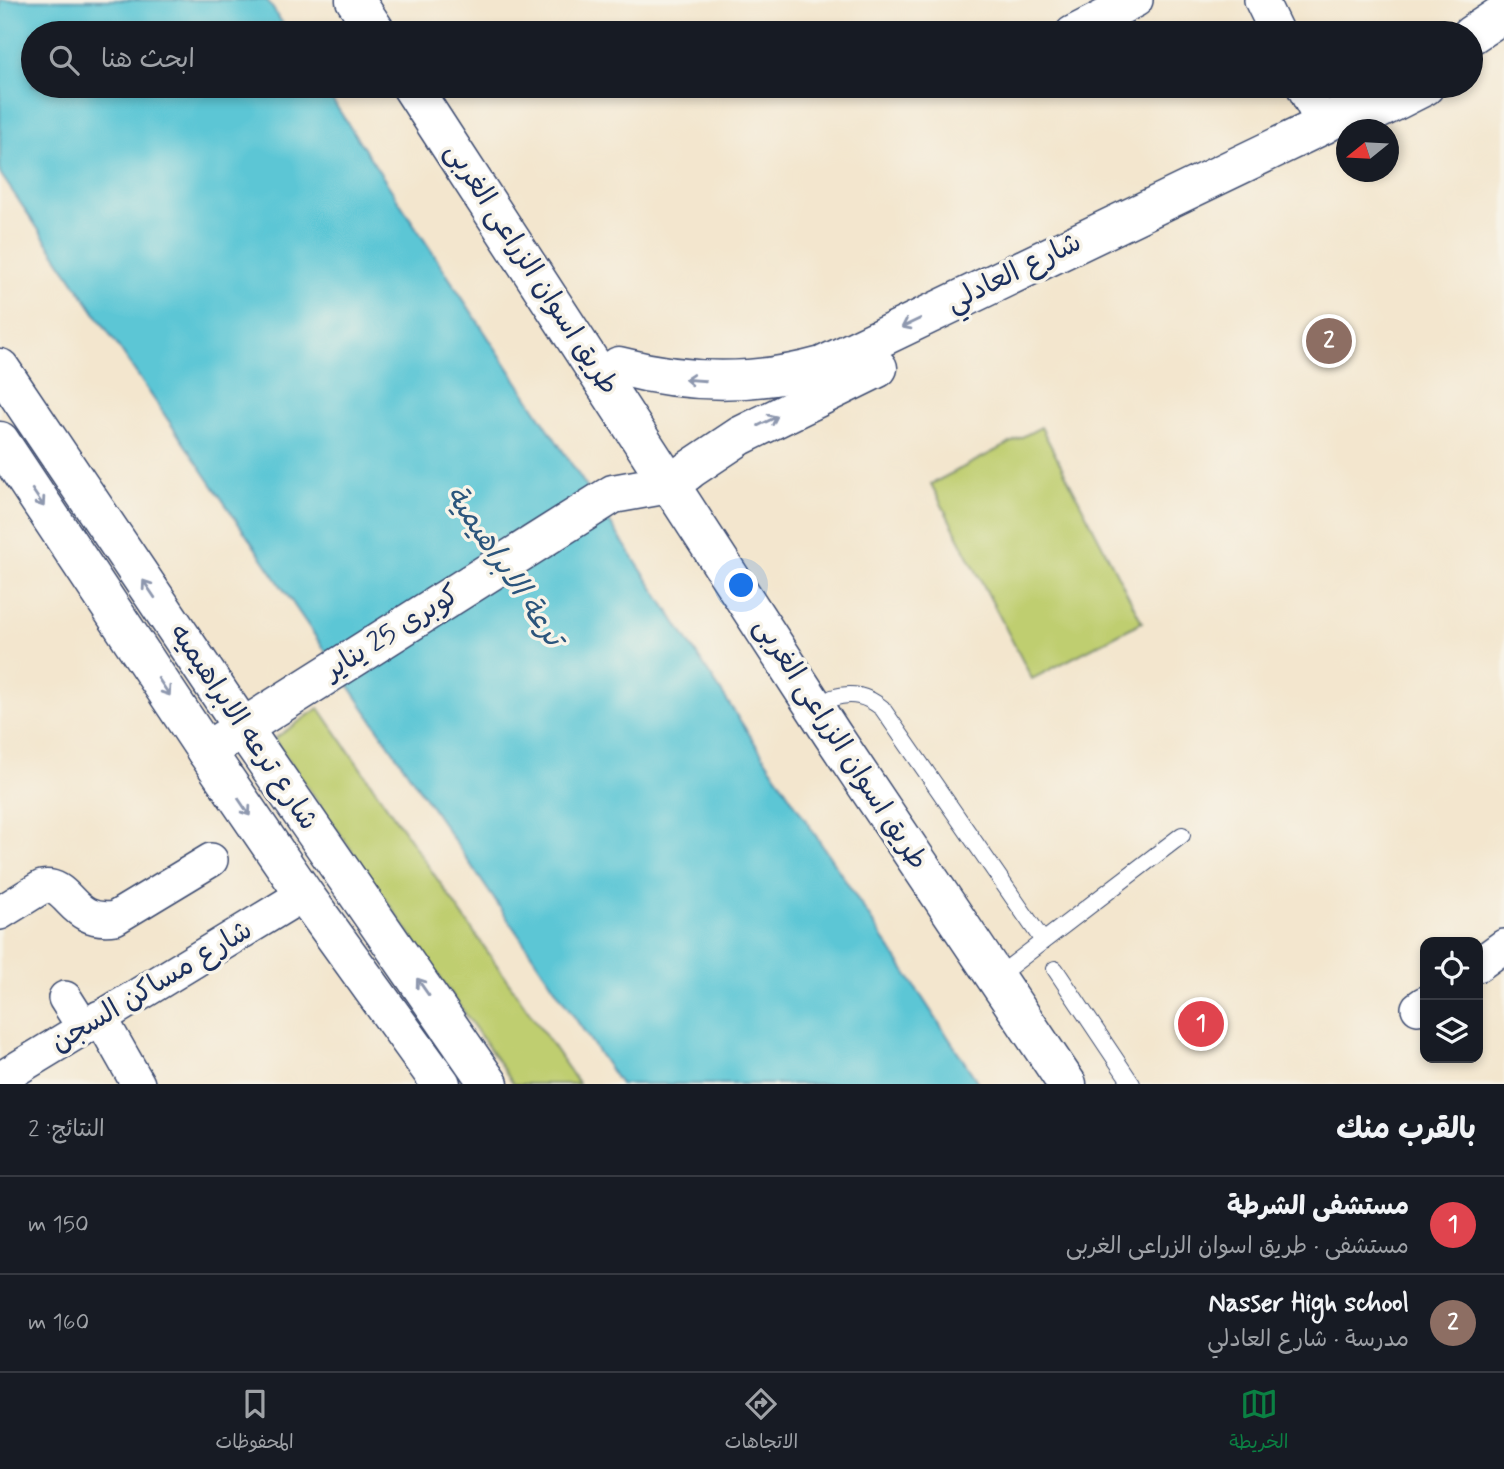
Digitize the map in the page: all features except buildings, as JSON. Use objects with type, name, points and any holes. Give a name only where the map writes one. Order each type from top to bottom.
[{"type":"main road","points":[[355,0],[369,21]]},
{"type":"main road","points":[[383,0],[396,21]]},
{"type":"main road","points":[[1483,27],[1504,13]]},
{"type":"main road","points":[[1483,56],[1504,45]]},
{"type":"main road","name":"طريق اسوان الزراعى الغربى","points":[[419,98],[640,438],[679,477]]},
{"type":"main road","name":"طريق اسوان الزراعى الغربى","points":[[446,98],[619,366],[679,477],[1001,973],[1067,1084]]},
{"type":"main road","name":"شارع العادلي","points":[[619,366],[661,377],[713,381],[770,378],[822,366],[1323,125],[1369,98]]},
{"type":"main road","name":"شارع العادلي","points":[[679,477],[740,436],[913,351],[1402,98]]},
{"type":"main road","name":"شارع ترعه الابراهيميه","points":[[0,368],[242,727],[489,1084]]},
{"type":"main road","name":"كوبرى 25 يناير","points":[[613,494],[632,461],[640,438]]},
{"type":"main road","name":"شارع ترعه الابراهيميه","points":[[0,441],[304,894],[441,1084]]},
{"type":"main road","name":"كوبرى 25 يناير","points":[[206,751],[613,494],[679,477]]},
{"type":"main road","name":"طريق اسوان الزراعى الغربى","points":[[1001,973],[1086,1084]]},
{"type":"main road","points":[[415,1045],[446,1021]]},
{"type":"street","points":[[1095,21],[1136,0]]},
{"type":"street","points":[[1261,0],[1271,21]]},
{"type":"street","points":[[1309,98],[1323,125]]},
{"type":"street","points":[[0,913],[42,887],[50,886],[62,891],[82,914],[104,920],[115,918],[211,860]]},
{"type":"street","name":"شارع مساكن السجن","points":[[0,1079],[304,894]]},
{"type":"street","points":[[1483,961],[1504,946]]},
{"type":"street","points":[[65,998],[92,1023],[138,1084]]},
{"type":"lane","points":[[817,686],[860,695],[882,708],[1043,941]]},
{"type":"lane","points":[[1001,973],[1182,835]]},
{"type":"lane","points":[[1055,968],[1132,1084]]},
{"type":"green space","points":[[1041,427],[1142,622],[1032,679],[931,484]]},
{"type":"green space","points":[[319,708],[579,1084],[514,1084],[274,739]]},
{"type":"water","name":"ترعة الابراهيمية","points":[[0,0],[267,0],[281,21],[21,21],[21,98],[331,98],[979,1084],[620,1084],[0,173]]},
{"type":"place","name":"Nasser High school","points":[[1329,341]]},
{"type":"place","name":"مستشفى الشرطة","points":[[1201,1024]]}]
